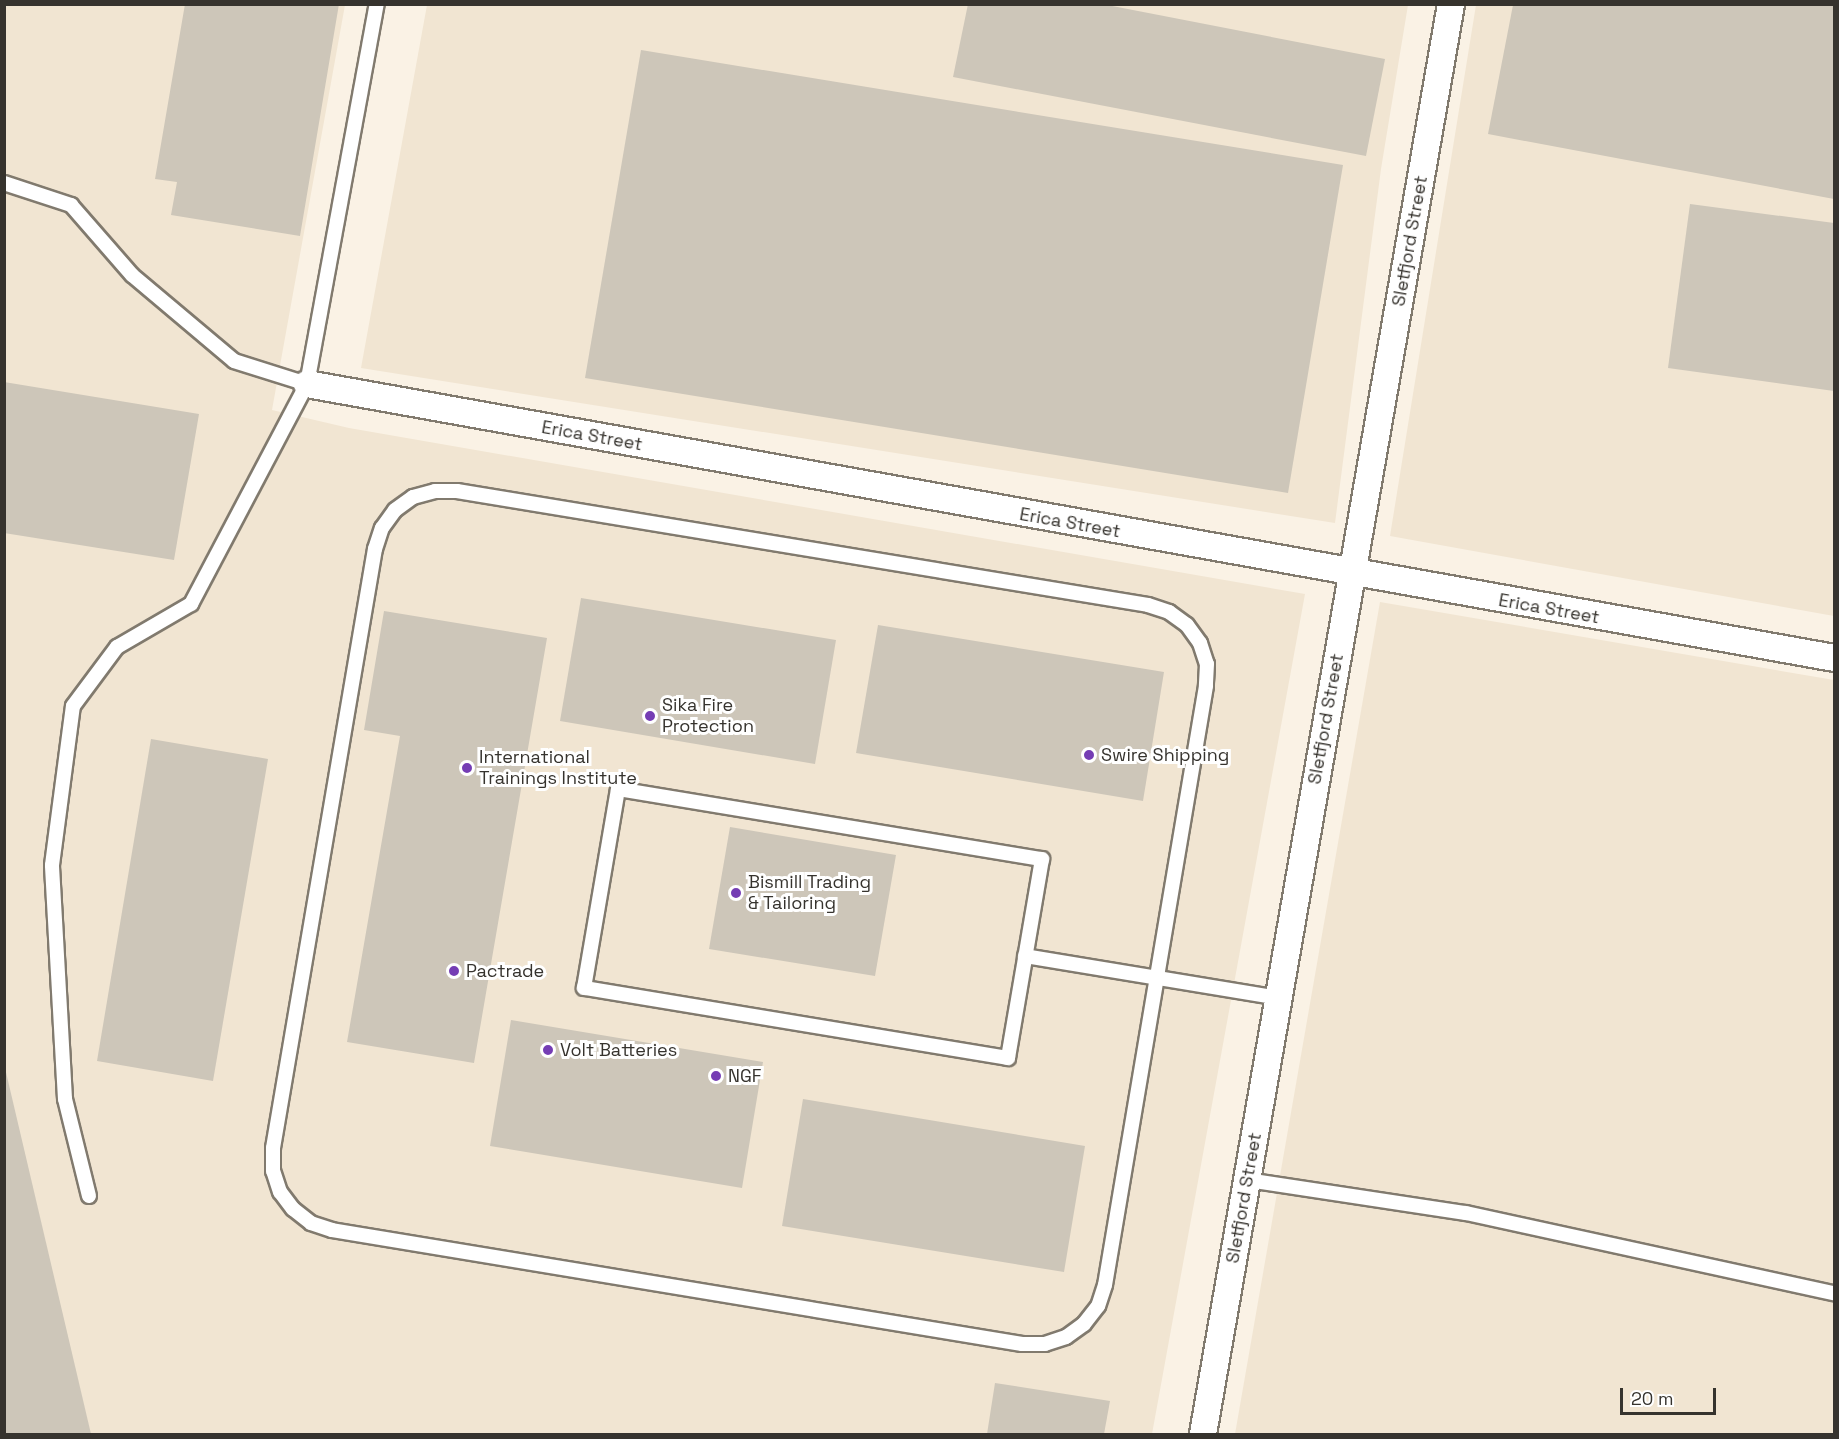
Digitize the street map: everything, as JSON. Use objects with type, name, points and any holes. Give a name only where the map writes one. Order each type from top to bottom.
[{"type":"street","name":"Sletfjord Street","points":[[1203,1434],[1451,4]]},
{"type":"street","name":"Erica Street","points":[[307,384],[1351,574],[1834,658]]},
{"type":"lane","points":[[88,1196],[65,1099],[52,865],[73,706],[117,647],[191,604],[307,384],[376,4]]},
{"type":"lane","points":[[4,183],[71,205],[132,275],[234,361],[307,384]]},
{"type":"lane","points":[[435,490],[457,491],[1113,599],[1169,612],[1187,625],[1200,643],[1207,664],[1206,686],[1157,978],[1105,1285],[1098,1306],[1084,1324],[1066,1337],[1045,1344],[1022,1344],[332,1230],[311,1223],[293,1209],[280,1192],[273,1171],[273,1148],[375,549],[382,528],[395,510],[413,497],[435,490]]},
{"type":"lane","points":[[618,789],[1042,859],[1025,956],[1008,1058],[584,988],[618,789]]},
{"type":"lane","points":[[1025,956],[1278,998]]},
{"type":"lane","points":[[1247,1180],[1467,1213],[1834,1293]]},
{"type":"shaded area","points":[[5,5],[345,5],[272,410],[349,428],[1305,594],[1152,1434],[5,1434]]},
{"type":"shaded area","points":[[427,5],[1408,5],[1381,169],[1335,523],[361,368]]},
{"type":"shaded area","points":[[1476,5],[1834,5],[1834,616],[1390,536]]},
{"type":"shaded area","points":[[1380,602],[1834,680],[1834,1434],[1235,1434]]},
{"type":"building","points":[[185,4],[339,4],[300,236],[171,215],[177,182],[155,179]]},
{"type":"building","points":[[968,4],[1102,4],[1385,59],[1366,156],[953,77]]},
{"type":"building","points":[[1513,5],[1834,5],[1834,199],[1488,134]]},
{"type":"building","points":[[641,50],[1343,165],[1288,493],[585,378]]},
{"type":"building","points":[[1690,204],[1834,223],[1834,391],[1668,368]]},
{"type":"building","points":[[4,382],[199,414],[174,560],[4,533]]},
{"type":"building","points":[[581,598],[836,640],[815,764],[560,721]]},
{"type":"building","points":[[384,611],[547,638],[474,1063],[347,1042],[400,736],[364,730]]},
{"type":"building","points":[[878,625],[1164,672],[1143,801],[856,753]]},
{"type":"building","points":[[151,739],[268,759],[213,1081],[97,1061]]},
{"type":"building","points":[[730,827],[896,855],[875,976],[709,949]]},
{"type":"building","points":[[511,1020],[763,1062],[742,1188],[490,1146]]},
{"type":"building","points":[[5,1068],[91,1434],[4,1434]]},
{"type":"building","points":[[803,1099],[1085,1146],[1064,1272],[782,1226]]},
{"type":"building","points":[[995,1383],[1110,1401],[1104,1434],[987,1434]]},
{"type":"place","name":"Sika Fire Protection","points":[[650,716]]},
{"type":"place","name":"Swire Shipping","points":[[1089,755]]},
{"type":"place","name":"International Trainings Institute","points":[[467,768]]},
{"type":"place","name":"Bismill Trading & Tailoring","points":[[736,893]]},
{"type":"place","name":"Pactrade","points":[[454,971]]},
{"type":"place","name":"Volt Batteries","points":[[548,1050]]},
{"type":"place","name":"NGF","points":[[716,1076]]}]
